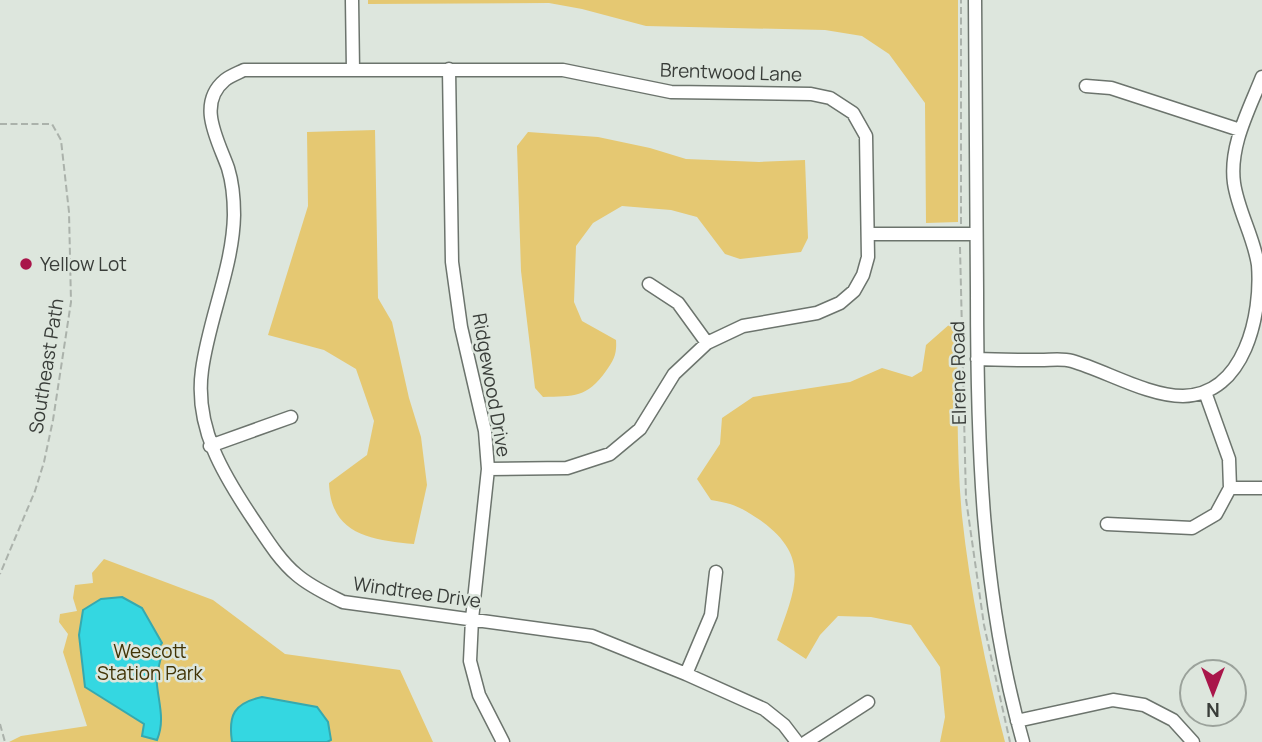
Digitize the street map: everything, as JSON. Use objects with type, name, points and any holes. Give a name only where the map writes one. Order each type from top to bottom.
[{"type":"street","points":[[352,0],[353,69]]},
{"type":"street","name":"Elrene Road","points":[[975,0],[978,449],[985,542],[998,633],[1023,742]]},
{"type":"street","name":"Brentwood Lane","points":[[353,69],[563,70],[671,92],[811,94],[830,98],[853,113],[866,136],[868,257],[863,275],[854,290],[840,303],[817,313],[743,326],[707,343],[674,374],[640,429],[610,454],[566,468],[488,469]]},
{"type":"street","name":"Windtree Drive","points":[[353,69],[244,71],[225,80],[212,97],[210,121],[229,171],[234,213],[231,241],[202,372],[202,410],[211,446],[230,484],[274,551],[296,574],[318,590],[343,602],[592,636],[764,709],[784,725],[797,742]]},
{"type":"street","name":"Ridgewood Drive","points":[[449,69],[452,262],[461,327],[485,431],[488,469],[470,661],[479,695],[503,742]]},
{"type":"street","points":[[977,359],[1069,360],[1165,394],[1184,396],[1205,392],[1223,381],[1239,362],[1252,336],[1259,307],[1258,264],[1234,183],[1234,157],[1240,130],[1262,77]]},
{"type":"street","points":[[1086,86],[1111,89],[1240,130]]},
{"type":"street","points":[[869,234],[976,234]]},
{"type":"street","points":[[649,284],[678,303],[707,343]]},
{"type":"street","points":[[1107,524],[1192,528],[1216,514],[1230,488],[1229,459],[1205,392]]},
{"type":"street","points":[[211,446],[291,417]]},
{"type":"street","points":[[1230,488],[1262,488]]},
{"type":"street","points":[[686,674],[711,615],[716,572]]},
{"type":"street","points":[[1017,721],[1113,700],[1144,705],[1173,720],[1192,742]]},
{"type":"street","points":[[806,742],[868,702]]},
{"type":"path","name":"Southeast Path","points":[[0,124],[52,124],[61,140],[69,212],[71,302],[44,462],[0,573]]},
{"type":"path","points":[[0,724],[5,742]]},
{"type":"green space","points":[[368,0],[958,0],[958,222],[926,223],[925,103],[889,54],[862,36],[825,30],[646,26],[549,3],[368,4]]},
{"type":"green space","points":[[375,130],[378,298],[392,322],[421,437],[427,485],[414,544],[369,537],[356,531],[345,524],[331,500],[329,483],[367,455],[374,421],[356,369],[324,350],[268,335],[308,206],[307,132]]},
{"type":"green space","points":[[528,132],[598,137],[686,159],[759,162],[805,160],[808,238],[801,252],[740,259],[725,254],[697,217],[671,210],[622,206],[593,223],[576,246],[574,302],[582,321],[616,340],[614,357],[599,380],[586,391],[543,397],[535,388],[521,271],[517,146]]},
{"type":"green space","points":[[951,323],[957,323],[959,468],[965,544],[979,630],[1005,742],[940,742],[945,717],[940,667],[911,625],[871,617],[838,616],[820,635],[806,659],[777,640],[789,605],[795,575],[787,547],[760,520],[742,509],[711,500],[697,479],[720,444],[722,418],[753,397],[850,382],[882,368],[912,377],[922,371],[926,345]]},
{"type":"green space","name":"Wescott Station Park","points":[[104,559],[213,600],[285,654],[400,670],[433,742],[9,742],[21,736],[87,726],[63,652],[68,634],[59,622],[60,614],[77,611],[73,598],[75,585],[93,583],[92,573]]},
{"type":"water","points":[[122,597],[142,608],[162,643],[155,653],[161,657],[157,685],[161,719],[157,740],[142,736],[144,724],[85,687],[79,635],[83,610],[101,599]]},
{"type":"water","points":[[262,697],[317,707],[328,722],[331,740],[232,742],[231,724],[235,712],[245,703]]},
{"type":"place","name":"Yellow Lot","points":[[26,264]]}]
